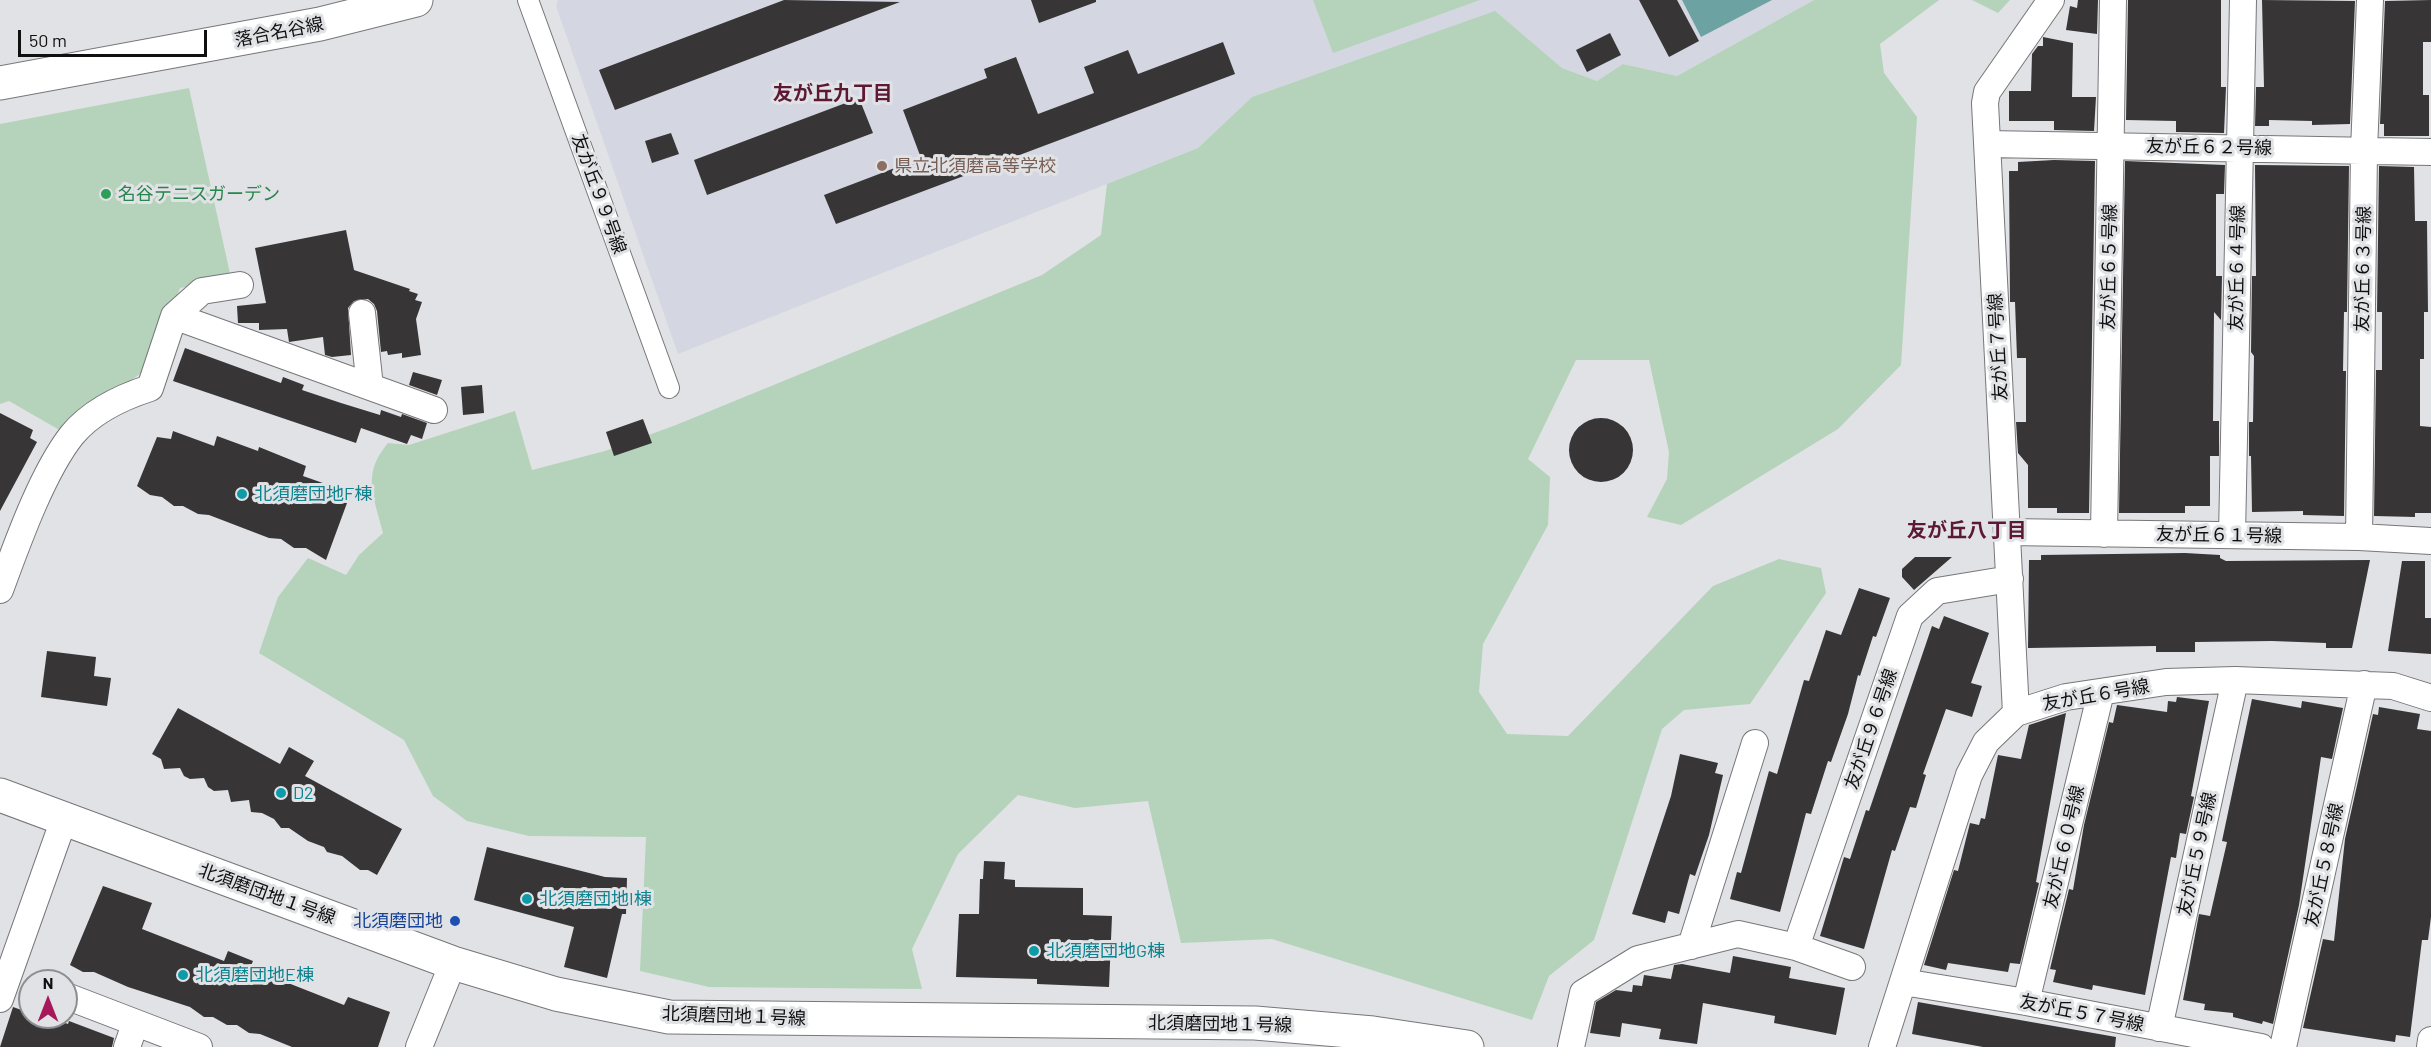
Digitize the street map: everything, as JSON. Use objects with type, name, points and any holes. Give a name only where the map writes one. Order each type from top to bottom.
[{"type":"street","name":"落合名谷線","points":[[0,83],[279,32],[416,0]]},
{"type":"street","name":"友が丘９９号線","points":[[528,0],[669,388]]},
{"type":"street","name":"友が丘７号線","points":[[2016,713],[1985,103],[1987,92],[2051,0]]},
{"type":"street","name":"友が丘６５号線","points":[[2104,534],[2113,0]]},
{"type":"street","name":"友が丘６４号線","points":[[2232,536],[2243,0]]},
{"type":"street","name":"友が丘６３号線","points":[[2359,537],[2364,151],[2370,0]]},
{"type":"street","name":"友が丘６２号線","points":[[1988,144],[2431,152]]},
{"type":"street","points":[[2,577],[23,529],[73,434],[123,396],[150,388],[174,316],[202,291],[240,285]]},
{"type":"street","points":[[362,313],[370,387]]},
{"type":"street","points":[[174,316],[434,410]]},
{"type":"street","name":"友が丘６１号線","points":[[2007,532],[2359,537],[2431,541]]},
{"type":"street","name":"友が丘９６号線","points":[[1796,947],[1910,616],[1937,591],[2010,579]]},
{"type":"street","name":"友が丘６号線","points":[[1882,1047],[1969,775],[1986,742],[2016,713],[2066,697],[2166,682],[2235,680],[2364,684],[2393,686],[2431,698]]},
{"type":"street","name":"友が丘５９号線","points":[[2159,1028],[2235,680]]},
{"type":"street","name":"友が丘５８号線","points":[[2283,1047],[2364,684]]},
{"type":"street","name":"友が丘６０号線","points":[[2026,1002],[2101,692]]},
{"type":"street","points":[[1691,946],[1755,743]]},
{"type":"street","name":"北須磨団地１号線","points":[[0,795],[453,963],[556,994],[669,1017],[1255,1023],[1361,1031],[1467,1047]]},
{"type":"street","points":[[22,969],[64,819]]},
{"type":"street","points":[[1571,1047],[1583,993],[1638,959],[1738,934],[1796,947],[1852,967]]},
{"type":"street","points":[[419,1047],[453,963]]},
{"type":"street","points":[[0,999],[18,980]]},
{"type":"street","name":"友が丘５７号線","points":[[1903,982],[2026,1002],[2261,1047]]},
{"type":"street","points":[[78,1003],[131,1036],[199,1047]]},
{"type":"street","points":[[2430,1047],[2431,1040]]},
{"type":"shaded area","name":"県立北須磨高等学校","points":[[558,0],[1814,0],[1677,76],[1623,64],[1597,81],[1562,68],[1494,12],[1252,97],[1198,148],[678,354],[556,6]]},
{"type":"green space","points":[[1313,0],[1480,0],[1333,53]]},
{"type":"green space","points":[[1814,0],[1939,0],[1880,44],[1884,73],[1917,117],[1901,365],[1838,429],[1681,525],[1647,517],[1667,479],[1669,452],[1649,360],[1576,360],[1528,459],[1550,477],[1548,525],[1483,644],[1479,692],[1507,734],[1568,736],[1713,586],[1779,559],[1821,568],[1826,593],[1750,704],[1684,710],[1662,729],[1594,940],[1549,976],[1532,1020],[1272,939],[1181,943],[1148,801],[1075,808],[1018,795],[958,854],[912,949],[922,989],[709,987],[640,971],[646,837],[529,836],[467,821],[433,796],[404,740],[259,653],[278,597],[308,558],[346,575],[359,555],[383,533],[374,497],[372,476],[375,465],[388,443],[409,445],[515,411],[532,470],[605,451],[676,425],[1042,275],[1101,235],[1107,184],[1198,148],[1252,97],[1495,11],[1562,68],[1597,81],[1623,64],[1677,76]]},
{"type":"green space","points":[[1972,0],[2010,0],[1998,13]]},
{"type":"green space","name":"名谷テニスガーデン","points":[[189,88],[231,278],[180,288],[149,367],[63,432],[9,401],[0,404],[0,124]]},
{"type":"water","points":[[1682,0],[1772,0],[1701,37]]},
{"type":"building","points":[[784,0],[900,2],[615,110],[599,70]]},
{"type":"building","points":[[1031,0],[1096,0],[1096,2],[1039,23]]},
{"type":"building","points":[[1639,0],[1677,0],[1699,41],[1669,57]]},
{"type":"building","points":[[2078,0],[2098,0],[2097,34],[2066,30],[2070,6],[2077,8]]},
{"type":"building","points":[[2128,0],[2221,0],[2221,87],[2226,87],[2224,133],[2176,132],[2176,121],[2126,120]]},
{"type":"building","points":[[2262,0],[2355,1],[2350,124],[2312,125],[2312,121],[2269,120],[2269,126],[2255,126],[2256,87],[2264,87]]},
{"type":"building","points":[[2431,0],[2431,42],[2423,42],[2423,95],[2429,95],[2429,136],[2384,136],[2384,124],[2380,124],[2385,1]]},
{"type":"building","points":[[1610,33],[1621,55],[1587,72],[1576,50]]},
{"type":"building","points":[[2043,37],[2073,43],[2072,97],[2096,97],[2094,131],[2054,130],[2054,121],[2009,121],[2009,91],[2031,91],[2032,54],[2038,46],[2043,46]]},
{"type":"building","points":[[1223,42],[1235,74],[836,224],[824,195],[921,158],[903,110],[987,78],[984,69],[1016,57],[1038,114],[1094,93],[1084,67],[1128,50],[1138,74]]},
{"type":"building","points":[[859,98],[873,133],[707,195],[694,160]]},
{"type":"building","points":[[671,133],[679,154],[652,163],[645,141]]},
{"type":"building","points":[[2095,161],[2089,513],[2057,513],[2057,508],[2028,508],[2028,465],[2018,453],[2016,422],[2026,422],[2026,358],[2017,358],[2015,302],[2010,302],[2009,171],[2018,171],[2018,162]]},
{"type":"building","points":[[2125,161],[2225,165],[2224,194],[2216,194],[2216,276],[2222,276],[2221,320],[2214,312],[2213,421],[2219,421],[2219,456],[2210,456],[2210,506],[2185,506],[2185,513],[2119,513]]},
{"type":"building","points":[[2255,165],[2349,166],[2347,312],[2344,312],[2343,371],[2346,371],[2344,516],[2303,515],[2303,511],[2252,512],[2249,422],[2253,422],[2254,356],[2251,352],[2252,276],[2256,276]]},
{"type":"building","points":[[2379,166],[2414,167],[2415,221],[2427,221],[2428,312],[2424,312],[2424,359],[2420,359],[2420,426],[2431,427],[2431,513],[2415,513],[2415,517],[2374,516],[2376,370],[2382,370],[2382,312],[2377,312]]},
{"type":"building","points":[[346,230],[354,270],[410,289],[409,291],[418,294],[415,300],[422,302],[416,319],[421,355],[402,358],[402,353],[388,355],[387,351],[381,352],[377,311],[368,299],[354,301],[348,308],[351,355],[332,357],[325,355],[323,337],[289,342],[287,329],[259,330],[259,323],[238,323],[237,306],[266,303],[255,248]]},
{"type":"building","points":[[185,348],[281,383],[283,377],[304,385],[302,390],[341,403],[380,415],[381,410],[401,417],[402,414],[427,423],[422,439],[411,435],[407,444],[361,428],[356,443],[173,381]]},
{"type":"building","points":[[413,372],[442,380],[437,395],[409,385]]},
{"type":"building","points":[[482,385],[484,413],[463,415],[461,387]]},
{"type":"building","points":[[0,413],[33,430],[30,438],[37,442],[0,511]]},
{"type":"building","points":[[1601,418],[1624,427],[1633,450],[1624,473],[1601,482],[1578,473],[1569,450],[1578,427]]},
{"type":"building","points":[[643,419],[652,443],[614,456],[606,432]]},
{"type":"building","name":"北須磨団地F棟","points":[[173,431],[214,446],[217,436],[258,451],[259,447],[306,466],[303,476],[337,488],[334,499],[347,503],[326,560],[306,548],[294,548],[281,539],[269,538],[209,515],[198,514],[183,506],[174,506],[162,497],[150,495],[137,486],[157,437],[171,439]]},
{"type":"building","points":[[2185,553],[2220,555],[2220,558],[2226,561],[2370,560],[2352,648],[2326,648],[2326,643],[2272,641],[2195,642],[2195,652],[2156,652],[2156,646],[2028,648],[2029,560],[2041,560],[2041,555]]},
{"type":"building","points":[[1915,557],[1952,557],[1914,590],[1902,577],[1902,569]]},
{"type":"building","points":[[2402,561],[2425,561],[2425,618],[2431,618],[2431,654],[2388,651]]},
{"type":"building","points":[[1859,588],[1890,598],[1876,637],[1873,636],[1860,676],[1858,675],[1848,714],[1831,762],[1828,761],[1811,814],[1806,813],[1780,912],[1730,899],[1737,872],[1741,873],[1769,771],[1777,774],[1804,680],[1809,681],[1826,630],[1841,635]]},
{"type":"building","points":[[1944,616],[1989,633],[1971,683],[1982,686],[1972,717],[1946,709],[1923,774],[1926,775],[1916,808],[1910,807],[1895,851],[1892,850],[1864,949],[1820,936],[1844,857],[1850,859],[1866,810],[1869,811],[1932,626],[1939,629]]},
{"type":"building","points":[[47,651],[96,657],[94,676],[111,678],[107,706],[41,697]]},
{"type":"building","points":[[2177,697],[2209,701],[2186,834],[2180,833],[2176,858],[2171,857],[2145,995],[2093,985],[2092,990],[2053,982],[2056,970],[2050,969],[2069,889],[2073,890],[2084,825],[2109,722],[2113,723],[2117,705],[2167,712],[2168,701],[2176,702]]},
{"type":"building","points":[[2252,699],[2301,708],[2302,701],[2343,708],[2332,759],[2321,757],[2299,905],[2273,1024],[2263,1021],[2262,1024],[2233,1017],[2233,1013],[2204,1010],[2205,1004],[2183,1000],[2199,914],[2210,916],[2227,842],[2222,841]]},
{"type":"building","points":[[2379,707],[2420,714],[2417,729],[2431,731],[2431,917],[2428,940],[2422,940],[2410,1037],[2396,1035],[2395,1042],[2303,1028],[2323,939],[2334,941],[2345,839],[2373,714],[2378,715]]},
{"type":"building","name":"D2","points":[[178,708],[280,764],[289,747],[314,761],[305,776],[402,829],[377,875],[368,870],[360,870],[342,856],[327,852],[324,847],[308,841],[289,828],[281,828],[274,819],[262,813],[251,812],[249,800],[231,802],[228,790],[214,791],[208,787],[204,778],[190,779],[184,776],[180,768],[164,769],[161,759],[152,754]]},
{"type":"building","points":[[2066,713],[2036,882],[2039,883],[2020,964],[2010,963],[2008,972],[1948,963],[1946,970],[1924,965],[1954,870],[1958,871],[1970,823],[1979,825],[1981,818],[1985,819],[1998,755],[2021,759],[2029,725]]},
{"type":"building","points":[[1680,754],[1718,763],[1715,773],[1723,775],[1709,835],[1695,876],[1690,874],[1679,914],[1668,911],[1665,923],[1632,914],[1671,796]]},
{"type":"building","points":[[487,847],[605,877],[627,878],[626,914],[622,914],[607,978],[564,967],[574,927],[474,900]]},
{"type":"building","name":"北須磨団地G棟","points":[[984,861],[1005,862],[1004,879],[1015,880],[1015,887],[1083,888],[1083,915],[1112,916],[1109,987],[1037,984],[1037,979],[956,977],[959,914],[979,914],[980,879],[983,879]]},
{"type":"building","name":"北須磨団地E棟","points":[[103,886],[152,903],[142,929],[224,961],[228,951],[253,961],[250,968],[344,1005],[348,997],[390,1012],[378,1047],[292,1047],[260,1034],[249,1033],[237,1025],[227,1025],[213,1017],[204,1017],[190,1007],[128,987],[94,972],[83,972],[70,965]]},
{"type":"building","points":[[1733,956],[1791,967],[1789,978],[1845,988],[1836,1035],[1774,1023],[1775,1016],[1703,1003],[1697,1044],[1659,1039],[1661,1029],[1622,1023],[1620,1037],[1590,1033],[1596,1002],[1616,990],[1632,992],[1633,985],[1642,986],[1644,975],[1671,979],[1674,965],[1682,964],[1730,973]]},
{"type":"building","points":[[1918,1002],[2116,1037],[2115,1047],[1983,1047],[1912,1034]]},
{"type":"building","points":[[13,1007],[18,1009],[18,1029],[78,1029],[78,1024],[114,1038],[112,1047],[0,1047]]},
{"type":"place","name":"県立北須磨高等学校","points":[[882,166]]},
{"type":"place","name":"名谷テニスガーデン","points":[[106,194]]},
{"type":"place","name":"北須磨団地F棟","points":[[242,494]]},
{"type":"place","name":"D2","points":[[281,793]]},
{"type":"place","name":"北須磨団地I棟","points":[[527,899]]},
{"type":"place","name":"北須磨団地","points":[[455,921]]},
{"type":"place","name":"北須磨団地G棟","points":[[1034,951]]},
{"type":"place","name":"北須磨団地E棟","points":[[183,975]]},
{"type":"district","name":"友が丘九丁目","points":[[833,93]]},
{"type":"district","name":"友が丘八丁目","points":[[1967,530]]}]
